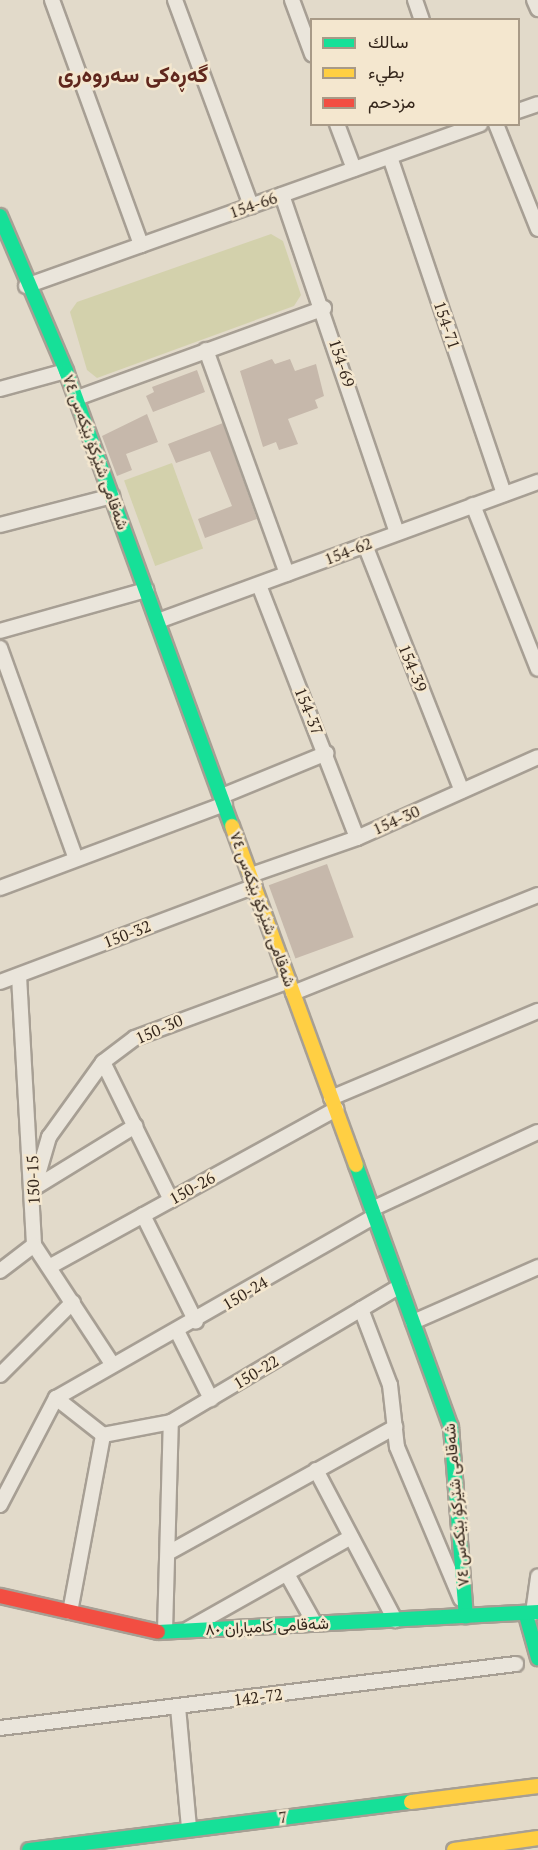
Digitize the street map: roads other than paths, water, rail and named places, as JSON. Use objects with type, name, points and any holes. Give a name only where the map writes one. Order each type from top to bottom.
[{"type":"street","points":[[52,0],[141,245]]},
{"type":"street","points":[[175,0],[251,206]]},
{"type":"street","points":[[292,0],[310,49]]},
{"type":"street","points":[[415,0],[421,18]]},
{"type":"street","points":[[534,0],[538,9]]},
{"type":"street","points":[[520,111],[538,104]]},
{"type":"street","points":[[339,126],[354,169]]},
{"type":"street","points":[[497,126],[538,229]]},
{"type":"street","name":"154-66","points":[[26,286],[390,157],[464,127]]},
{"type":"street","name":"154-71","points":[[390,157],[504,494]]},
{"type":"street","name":"154-69","points":[[282,195],[324,308],[397,532]]},
{"type":"street","name":"شەقامی شێرکۆ بێکەس ٧٤","points":[[0,216],[26,286],[77,398],[452,1427],[465,1611]]},
{"type":"street","points":[[77,398],[324,308]]},
{"type":"street","points":[[206,350],[287,574]]},
{"type":"street","points":[[0,388],[66,370]]},
{"type":"street","name":"154-62","points":[[158,621],[538,482]]},
{"type":"street","points":[[0,525],[112,496]]},
{"type":"street","points":[[473,506],[538,669]]},
{"type":"street","name":"154-39","points":[[364,545],[462,791]]},
{"type":"street","name":"154-37","points":[[259,585],[327,753],[357,838]]},
{"type":"street","points":[[0,631],[146,590]]},
{"type":"street","points":[[0,648],[76,859]]},
{"type":"street","points":[[0,888],[223,800],[327,753]]},
{"type":"street","name":"154-30","points":[[253,880],[357,838],[538,757]]},
{"type":"street","name":"150-32","points":[[0,982],[253,880]]},
{"type":"street","name":"150-30","points":[[34,1188],[49,1137],[103,1062],[135,1038],[291,987],[538,895]]},
{"type":"street","name":"150-15","points":[[19,976],[34,1188],[34,1245]]},
{"type":"street","name":"150-26","points":[[49,1267],[171,1200],[334,1103],[538,1011]]},
{"type":"street","points":[[103,1062],[171,1200]]},
{"type":"street","points":[[34,1188],[135,1126]]},
{"type":"street","name":"150-24","points":[[56,1398],[111,1362],[178,1333],[373,1212],[538,1132]]},
{"type":"street","points":[[143,1215],[196,1322]]},
{"type":"street","points":[[0,1270],[34,1245],[111,1362]]},
{"type":"street","points":[[413,1322],[538,1266]]},
{"type":"street","name":"150-22","points":[[103,1435],[171,1422],[400,1286]]},
{"type":"street","points":[[0,1375],[73,1302]]},
{"type":"street","points":[[361,1309],[390,1385],[397,1447],[465,1611]]},
{"type":"street","points":[[178,1333],[210,1399]]},
{"type":"street","points":[[0,1505],[56,1398],[103,1435],[70,1612]]},
{"type":"street","points":[[165,1631],[171,1422]]},
{"type":"street","points":[[168,1553],[395,1427]]},
{"type":"street","points":[[316,1470],[394,1620]]},
{"type":"street","points":[[186,1630],[351,1537]]},
{"type":"street","points":[[287,1574],[315,1624]]},
{"type":"street","points":[[538,1576],[532,1613],[538,1658]]},
{"type":"street","name":"شەقامی کامیاران ٨٠","points":[[0,1596],[165,1631],[394,1620],[465,1611],[532,1613]]},
{"type":"street","name":"142-72","points":[[0,1728],[516,1664]]},
{"type":"street","points":[[178,1707],[189,1828]]},
{"type":"street","name":"7","points":[[28,1850],[538,1786]]},
{"type":"street","points":[[454,1850],[538,1838]]},
{"type":"district","name":"گەڕەکی سەروەری","points":[[133,74]]}]
